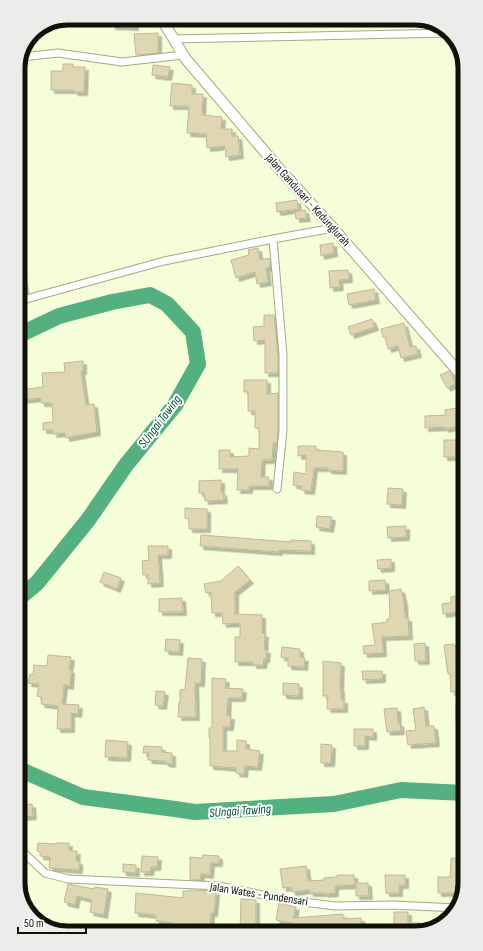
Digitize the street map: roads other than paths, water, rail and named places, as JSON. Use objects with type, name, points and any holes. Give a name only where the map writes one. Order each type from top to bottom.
[{"type":"street","name":"Jalan Gandusari - Kedunglurah","points":[[165,25],[183,55],[276,165],[458,371]]},
{"type":"street","points":[[173,39],[440,33]]},
{"type":"street","points":[[27,56],[58,53],[122,62],[183,55]]},
{"type":"street","points":[[25,299],[164,261],[333,228]]},
{"type":"street","points":[[273,239],[283,355],[283,430],[277,489]]},
{"type":"street","name":"Jalan Wates - Pundensari","points":[[25,855],[44,873],[68,879],[220,886],[288,900],[335,906],[393,905],[450,908]]},
{"type":"waterway","name":"SUngai Tawing","points":[[25,332],[59,316],[112,302],[150,295],[167,304],[193,332],[198,364],[175,405],[126,465],[88,520],[37,583],[25,593]]},
{"type":"waterway","name":"SUngai Tawing","points":[[25,772],[83,797],[195,812],[334,804],[401,790],[458,793]]}]
